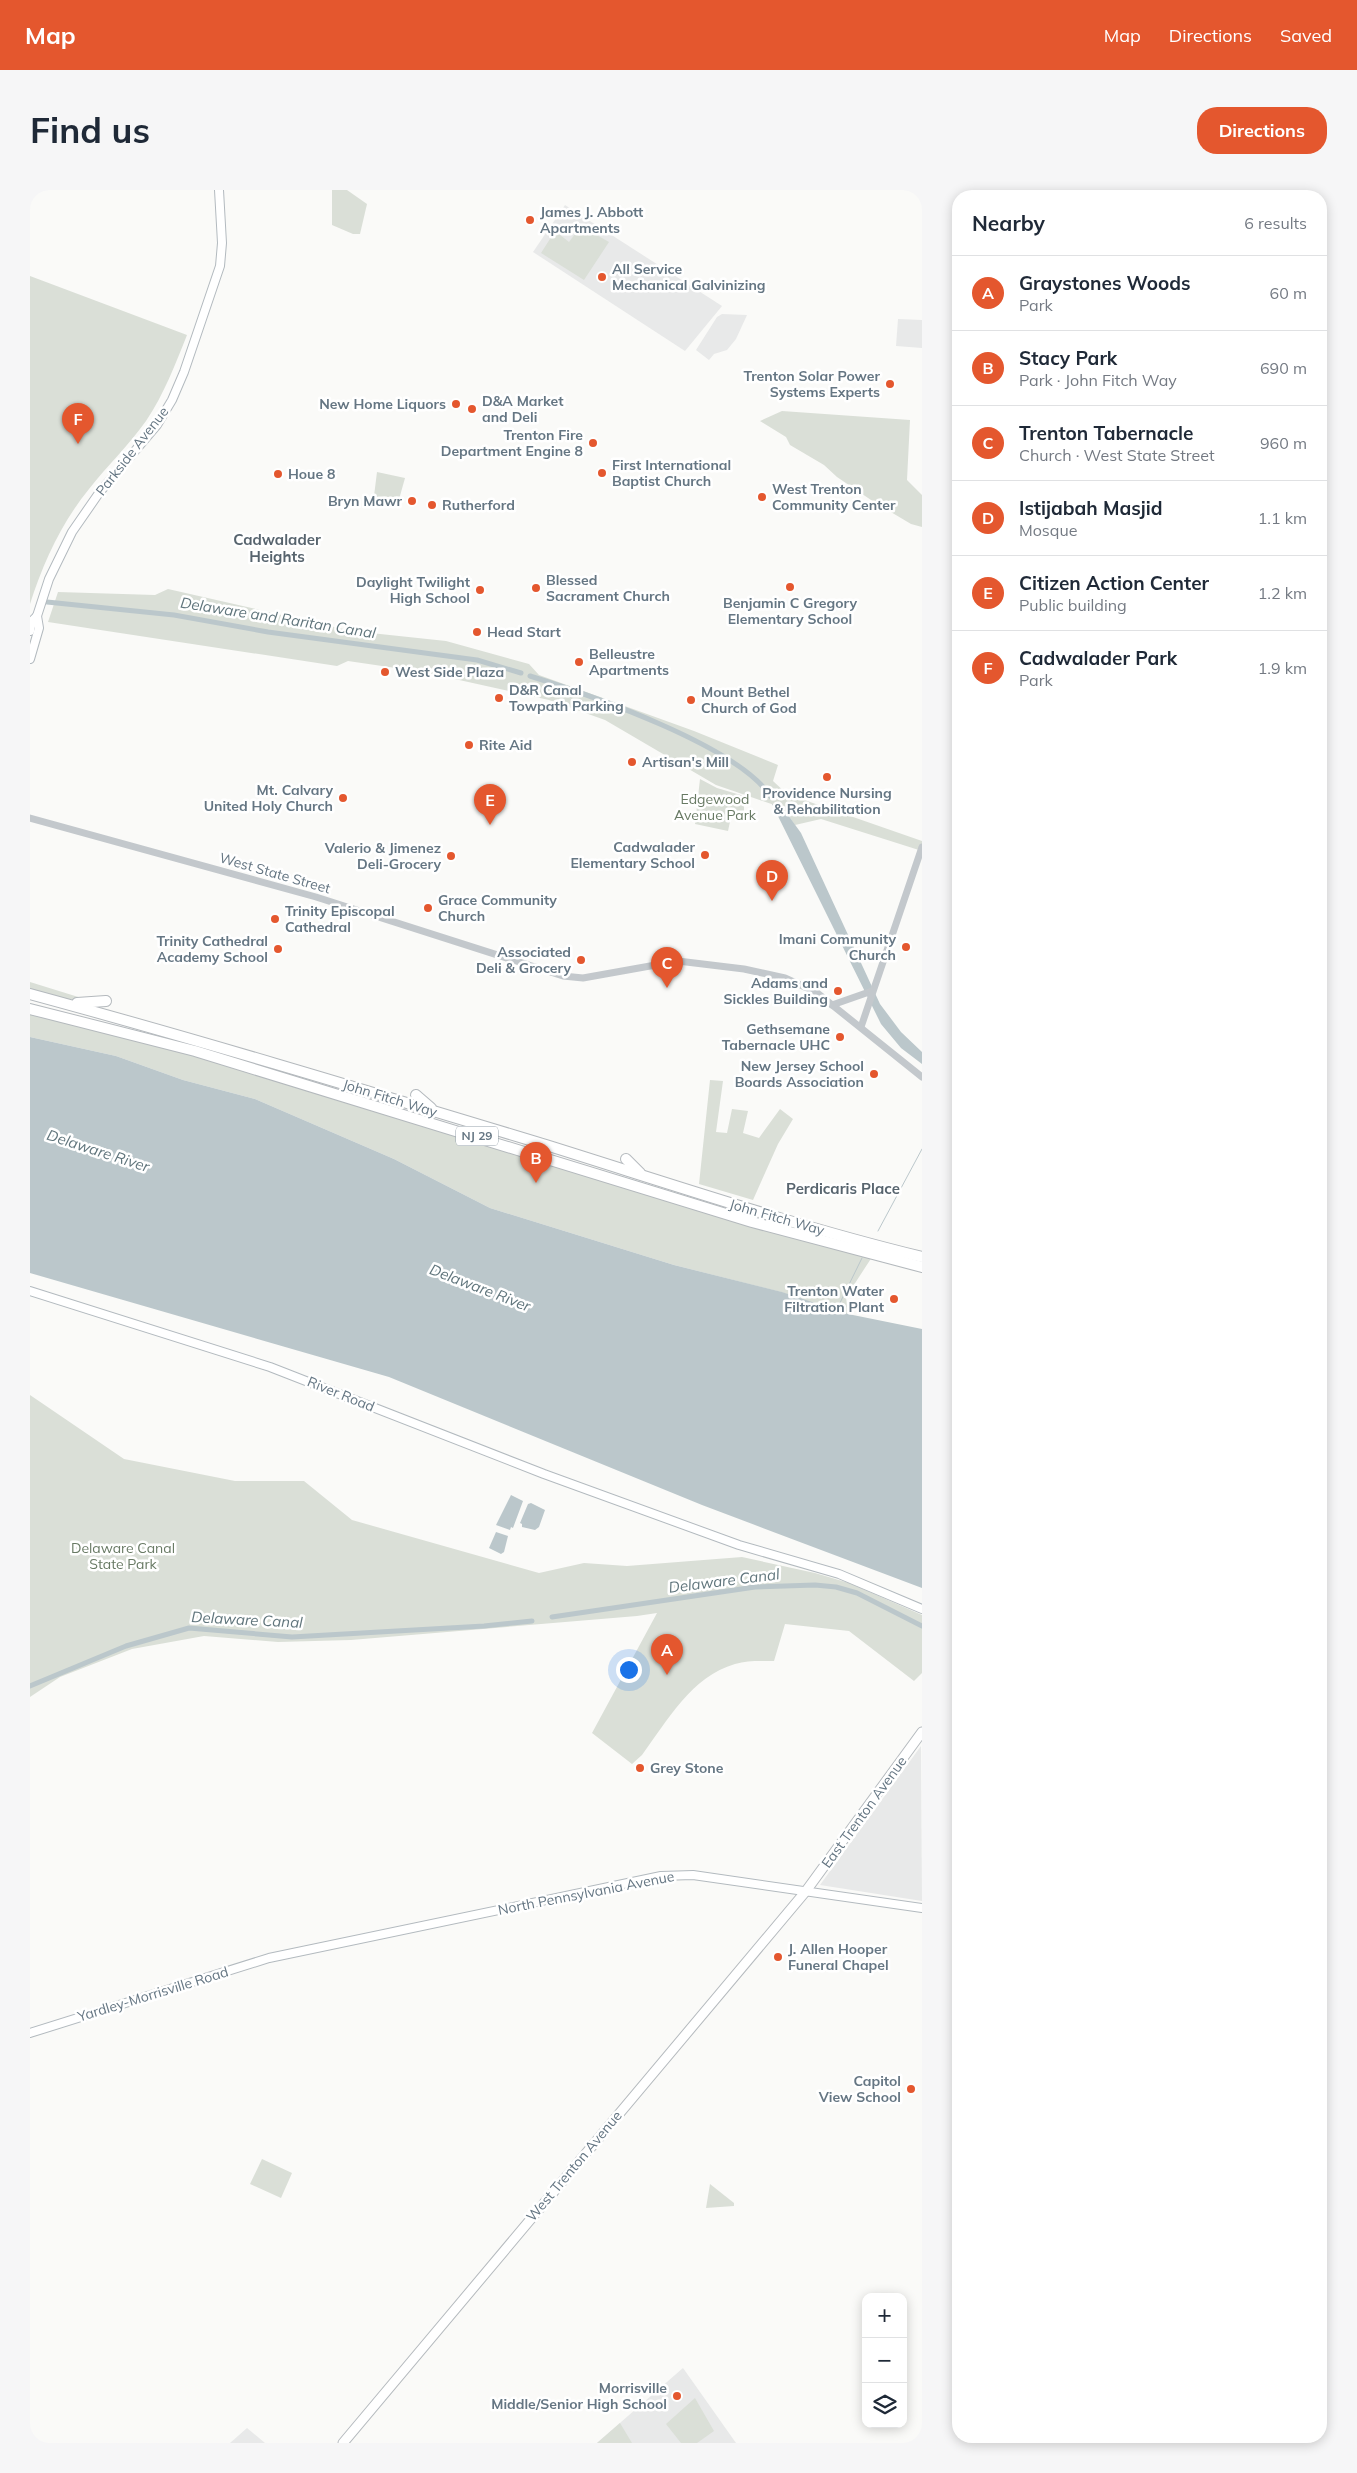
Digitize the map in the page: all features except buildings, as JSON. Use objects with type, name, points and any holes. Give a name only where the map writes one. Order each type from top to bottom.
[{"type":"highway","name":"John Fitch Way","points":[[30,994],[151,1026],[754,1211],[922,1257]]},
{"type":"highway","points":[[64,1003],[106,1001]]},
{"type":"highway","name":"John Fitch Way","points":[[30,1009],[195,1051],[752,1222],[922,1266]]},
{"type":"highway","points":[[416,1095],[423,1103],[438,1113]]},
{"type":"highway","points":[[626,1159],[645,1176]]},
{"type":"main road","name":"Parkside Avenue","points":[[30,631],[32,621],[37,616],[49,579],[72,532],[99,493],[157,425],[172,400],[184,372],[220,266],[222,243],[219,190]]},
{"type":"main road","name":"Parkside Avenue","points":[[30,659],[39,628],[37,616]]},
{"type":"main road","name":"River Road","points":[[30,1291],[270,1367],[762,1553],[839,1574],[922,1609]]},
{"type":"main road","name":"East Trenton Avenue","points":[[806,1891],[922,1732]]},
{"type":"main road","name":"North Pennsylvania Avenue","points":[[279,1956],[661,1876],[692,1875],[922,1908]]},
{"type":"main road","name":"West Trenton Avenue","points":[[343,2443],[629,2099],[806,1891]]},
{"type":"main road","name":"Yardley-Morrisville Road","points":[[30,2033],[197,1979],[279,1956]]},
{"type":"street","name":"West State Street","points":[[30,818],[326,900],[563,976],[583,978],[661,963],[688,961],[785,978],[809,988],[922,1077]]},
{"type":"street","points":[[860,1027],[921,851]]},
{"type":"street","points":[[832,1005],[873,990]]},
{"type":"shaded area","points":[[565,205],[722,306],[685,351],[533,252]]},
{"type":"shaded area","points":[[722,314],[747,315],[736,339],[727,350],[714,354],[709,360],[696,350],[717,317]]},
{"type":"shaded area","points":[[898,319],[922,320],[922,348],[896,346]]},
{"type":"shaded area","points":[[921,1746],[922,1901],[820,1885]]},
{"type":"shaded area","name":"Morrisville Middle/Senior High School","points":[[683,2368],[736,2443],[597,2443]]},
{"type":"shaded area","points":[[247,2428],[265,2443],[230,2443]]},
{"type":"green space","points":[[332,190],[347,190],[367,204],[360,234],[353,234],[332,225]]},
{"type":"green space","points":[[581,226],[609,242],[584,280],[541,253],[555,231],[569,242]]},
{"type":"green space","points":[[30,276],[187,335],[164,390],[146,421],[89,489],[70,515],[47,558],[30,604]]},
{"type":"green space","points":[[782,411],[910,420],[907,480],[922,495],[922,527],[911,524],[874,502],[837,477],[824,465],[790,445],[786,437],[760,421]]},
{"type":"green space","points":[[377,472],[405,478],[398,503],[374,496]]},
{"type":"green space","points":[[168,589],[352,631],[446,641],[529,664],[539,675],[694,731],[778,765],[773,781],[787,794],[922,841],[922,851],[821,819],[795,825],[783,808],[716,785],[605,720],[549,700],[423,672],[348,661],[337,666],[48,622],[58,592],[155,595]]},
{"type":"green space","name":"Edgewood Avenue Park","points":[[700,779],[717,788],[744,796],[744,818],[731,817],[728,831],[695,824]]},
{"type":"green space","points":[[30,982],[88,1000],[66,999],[30,989]]},
{"type":"green space","points":[[30,1008],[132,1033],[874,1254],[846,1297],[848,1316],[781,1292],[674,1265],[490,1208],[394,1159],[255,1099],[183,1080],[116,1056],[30,1037]]},
{"type":"green space","points":[[710,1080],[723,1081],[716,1132],[727,1133],[732,1109],[748,1111],[743,1133],[759,1138],[780,1109],[793,1119],[778,1144],[753,1200],[699,1184]]},
{"type":"green space","name":"Delaware Canal State Park","points":[[30,1395],[124,1459],[235,1481],[304,1481],[352,1520],[539,1573],[584,1563],[627,1566],[742,1557],[815,1573],[849,1583],[922,1615],[922,1673],[914,1681],[849,1631],[785,1624],[774,1661],[754,1661],[735,1664],[706,1678],[682,1701],[642,1755],[632,1764],[592,1733],[657,1613],[351,1640],[278,1642],[204,1636],[132,1649],[60,1677],[30,1697]]},
{"type":"green space","points":[[262,2159],[292,2173],[281,2198],[250,2184]]},
{"type":"green space","points":[[710,2184],[734,2203],[734,2206],[706,2208]]},
{"type":"green space","points":[[695,2398],[714,2431],[697,2443],[681,2443],[666,2424]]},
{"type":"green space","points":[[620,2423],[632,2443],[597,2443]]},
{"type":"water","points":[[772,804],[783,808],[801,833],[880,1004],[901,1032],[922,1052],[922,1064],[901,1048],[881,1024]]},
{"type":"water","name":"Delaware River","points":[[30,1037],[116,1056],[183,1080],[255,1099],[394,1159],[490,1208],[674,1265],[782,1292],[848,1314],[922,1329],[922,1588],[702,1505],[389,1377],[30,1273]]},
{"type":"water","points":[[511,1495],[523,1501],[513,1528],[511,1527],[510,1530],[496,1525]]},
{"type":"water","points":[[531,1503],[545,1510],[539,1527],[535,1530],[522,1527],[520,1523],[528,1504]]},
{"type":"water","points":[[496,1532],[508,1536],[504,1552],[501,1554],[489,1548]]},
{"type":"pier","points":[[35,594],[53,596],[51,609],[30,608]]},
{"type":"waterway","name":"Delaware and Raritan Canal","points":[[47,602],[174,615],[268,632],[477,660],[521,673]]},
{"type":"waterway","name":"Delaware and Raritan Canal","points":[[530,676],[624,709],[697,741],[728,759],[754,778],[771,797]]},
{"type":"waterway","points":[[878,1231],[922,1149]]},
{"type":"waterway","points":[[836,1311],[862,1258]]},
{"type":"waterway","name":"Delaware Canal","points":[[552,1617],[755,1587],[815,1585],[836,1587],[857,1593],[922,1626]]},
{"type":"waterway","name":"Delaware Canal","points":[[30,1686],[126,1646],[189,1628],[292,1637],[484,1626],[532,1621]]},
{"type":"place","name":"James J. Abbott Apartments","points":[[530,220]]},
{"type":"place","name":"All Service Mechanical Galvinizing","points":[[602,277]]},
{"type":"place","name":"Trenton Solar Power Systems Experts","points":[[890,384]]},
{"type":"place","name":"New Home Liquors","points":[[456,404]]},
{"type":"place","name":"D&A Market and Deli","points":[[472,409]]},
{"type":"place","name":"Trenton Fire Department Engine 8","points":[[593,443]]},
{"type":"place","name":"Cadwalader Park","points":[[78,444]]},
{"type":"place","name":"First International Baptist Church","points":[[602,473]]},
{"type":"place","name":"Houe 8","points":[[278,474]]},
{"type":"place","name":"West Trenton Community Center","points":[[762,497]]},
{"type":"place","name":"Bryn Mawr","points":[[412,501]]},
{"type":"place","name":"Rutherford","points":[[432,505]]},
{"type":"place","name":"Benjamin C Gregory Elementary School","points":[[790,587]]},
{"type":"place","name":"Blessed Sacrament Church","points":[[536,588]]},
{"type":"place","name":"Daylight Twilight High School","points":[[480,590]]},
{"type":"place","name":"Head Start","points":[[477,632]]},
{"type":"place","name":"Belleustre Apartments","points":[[579,662]]},
{"type":"place","name":"West Side Plaza","points":[[385,672]]},
{"type":"place","name":"D&R Canal Towpath Parking","points":[[499,698]]},
{"type":"place","name":"Mount Bethel Church of God","points":[[691,700]]},
{"type":"place","name":"Rite Aid","points":[[469,745]]},
{"type":"place","name":"Artisan's Mill","points":[[632,762]]},
{"type":"place","name":"Providence Nursing & Rehabilitation","points":[[827,777]]},
{"type":"place","name":"Mt. Calvary United Holy Church","points":[[343,798]]},
{"type":"place","name":"Citizen Action Center","points":[[490,825]]},
{"type":"place","name":"Cadwalader Elementary School","points":[[705,855]]},
{"type":"place","name":"Valerio & Jimenez Deli-Grocery","points":[[451,856]]},
{"type":"place","name":"Istijabah Masjid","points":[[772,901]]},
{"type":"place","name":"Grace Community Church","points":[[428,908]]},
{"type":"place","name":"Trinity Episcopal Cathedral","points":[[275,919]]},
{"type":"place","name":"Imani Community Church","points":[[906,947]]},
{"type":"place","name":"Trinity Cathedral Academy School","points":[[278,949]]},
{"type":"place","name":"Associated Deli & Grocery","points":[[581,960]]},
{"type":"place","name":"Trenton Tabernacle","points":[[667,988]]},
{"type":"place","name":"Adams and Sickles Building","points":[[838,991]]},
{"type":"place","name":"Gethsemane Tabernacle UHC","points":[[840,1037]]},
{"type":"place","name":"New Jersey School Boards Association","points":[[874,1074]]},
{"type":"place","name":"Stacy Park","points":[[536,1183]]},
{"type":"place","name":"Trenton Water Filtration Plant","points":[[894,1299]]},
{"type":"place","name":"Graystones Woods","points":[[667,1675]]},
{"type":"place","name":"Grey Stone","points":[[640,1768]]},
{"type":"place","name":"J. Allen Hooper Funeral Chapel","points":[[778,1957]]},
{"type":"place","name":"Capitol View School","points":[[911,2089]]},
{"type":"place","name":"Morrisville Middle/Senior High School","points":[[677,2396]]},
{"type":"district","name":"Cadwalader Heights","points":[[277,548]]},
{"type":"district","name":"Perdicaris Place","points":[[843,1189]]}]
